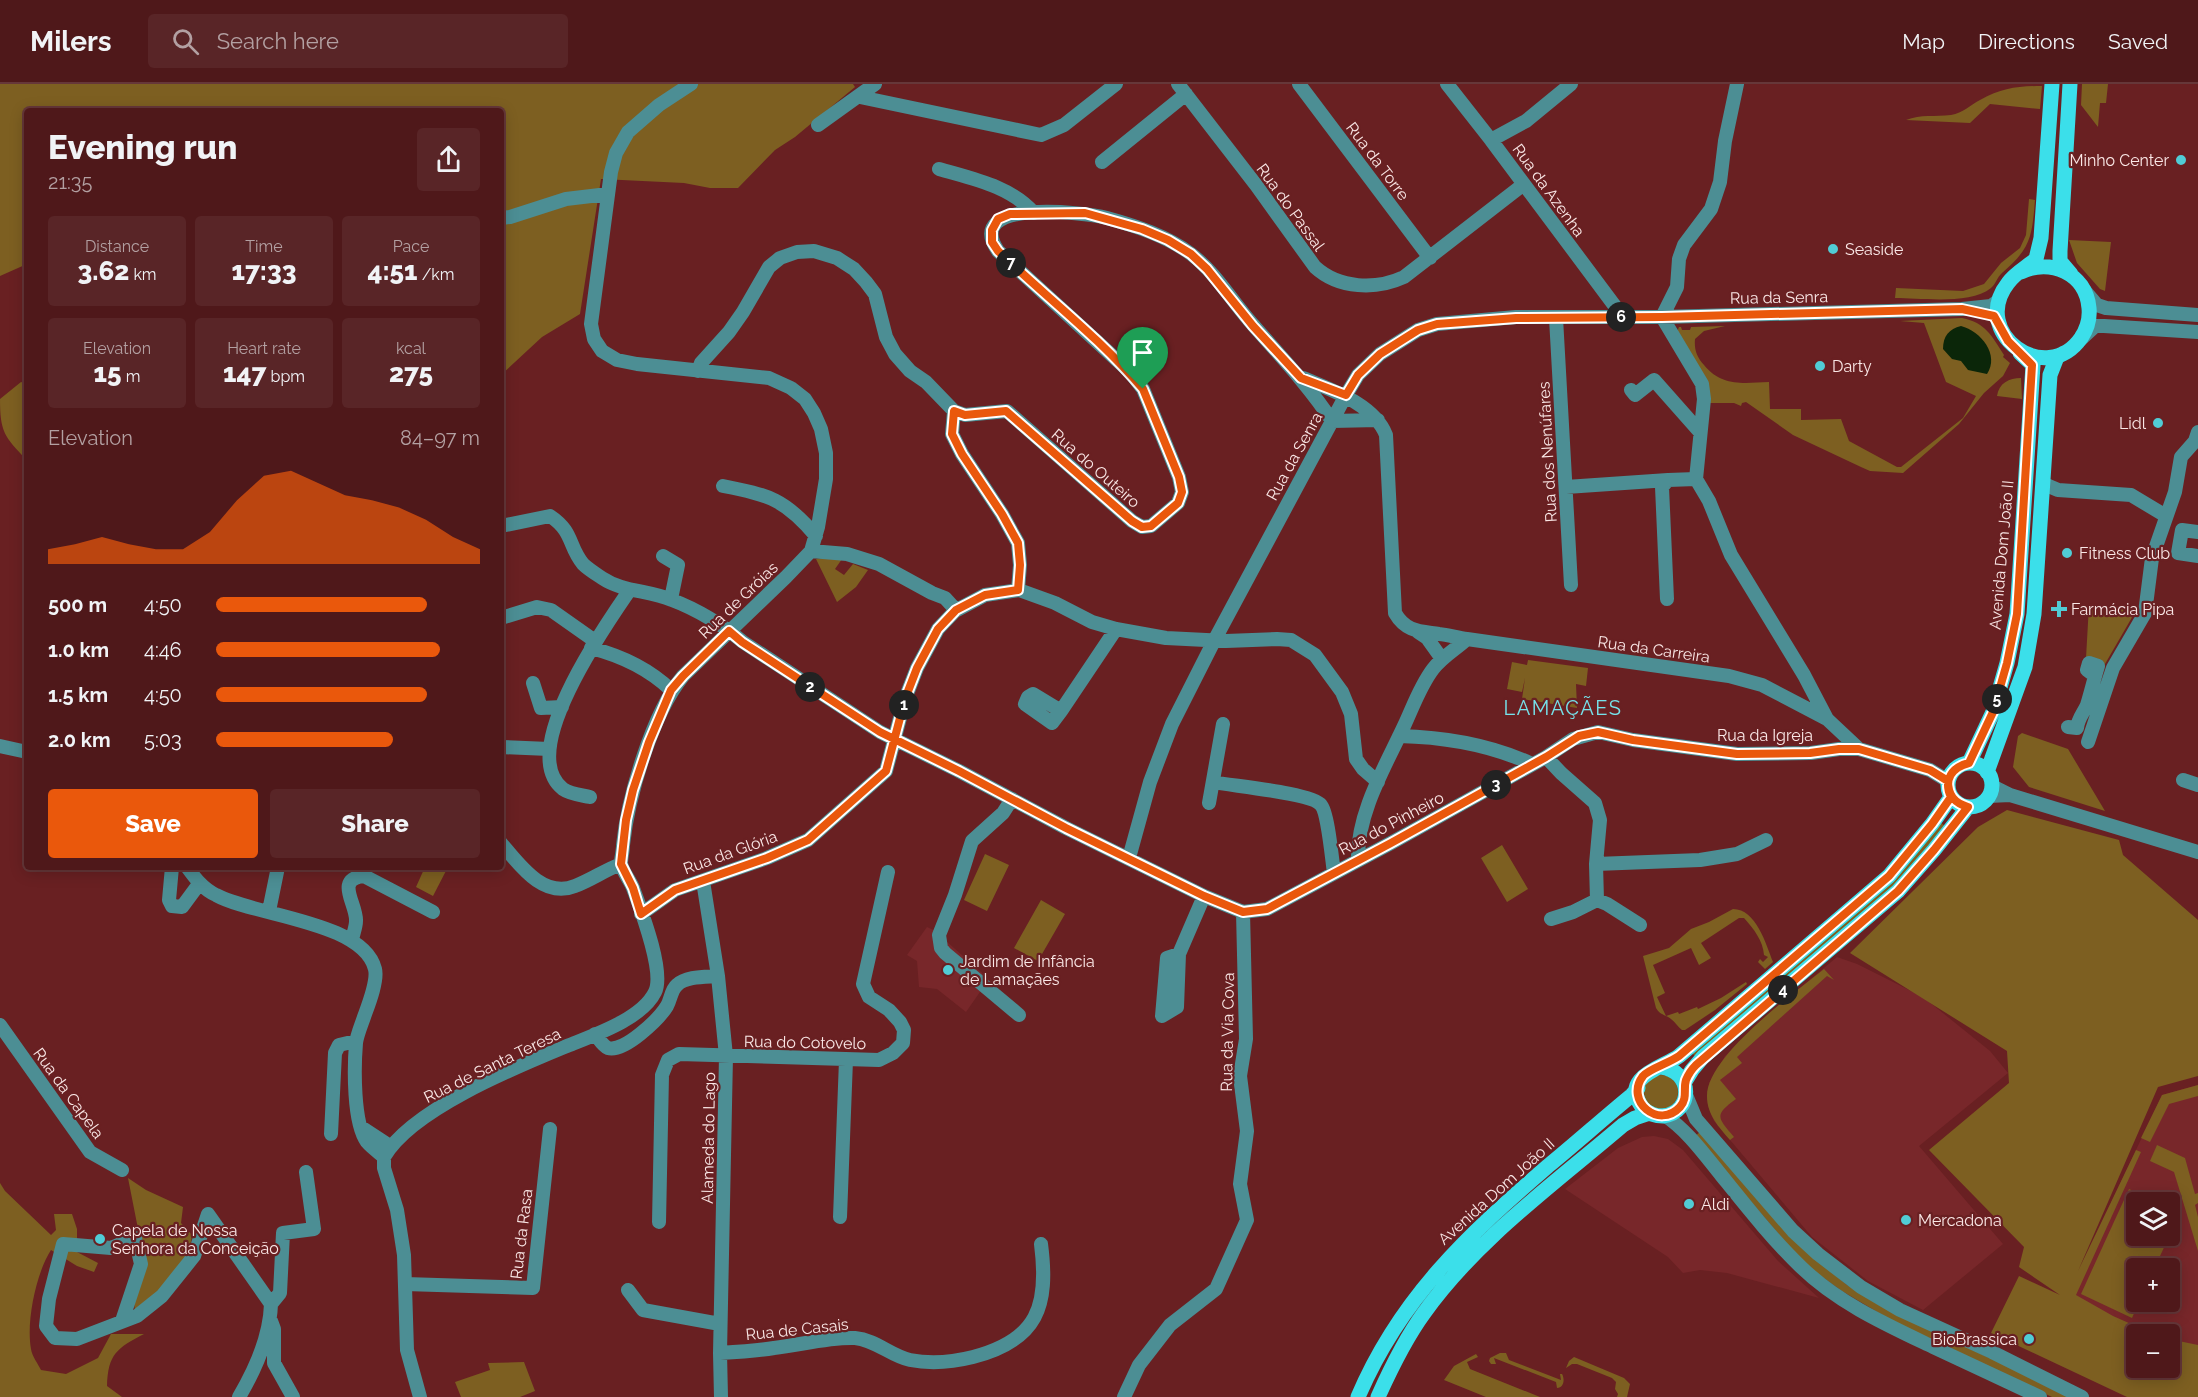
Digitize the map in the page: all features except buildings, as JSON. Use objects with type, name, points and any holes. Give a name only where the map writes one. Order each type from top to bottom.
[{"type":"main road","points":[[2052,84],[2039,248],[2036,260],[2007,284],[1999,300],[1998,319],[2004,336],[2016,349],[2032,356],[2043,357],[2066,351]]},
{"type":"main road","points":[[1989,785],[2025,667],[2034,614],[2048,490],[2050,375],[2057,357],[2079,340],[2085,332],[2089,315],[2084,290],[2060,261],[2070,84]]},
{"type":"main road","points":[[2021,272],[2029,268],[2047,266],[2073,276]]},
{"type":"main road","name":"Avenida Dom João II","points":[[1969,763],[1993,712],[2007,663],[2017,614],[2032,365],[2016,349]]},
{"type":"main road","points":[[1968,807],[1961,805],[1951,797],[1948,790],[1950,776],[1961,764],[1978,765],[1989,785]]},
{"type":"main road","name":"Avenida Dom João II","points":[[1378,1397],[1408,1337],[1424,1313],[1477,1252],[1623,1125],[1635,1118],[1657,1114],[1680,1106],[1692,1070],[1898,891],[1968,807],[1980,804],[1989,785]]},
{"type":"main road","name":"Avenida Dom João II","points":[[1358,1397],[1372,1366],[1403,1314],[1437,1270],[1486,1220],[1632,1095],[1648,1071],[1661,1067],[1679,1056],[1889,876],[1951,797]]},
{"type":"main road","points":[[1661,1067],[1677,1073],[1685,1089]]},
{"type":"main road","points":[[1638,1088],[1638,1099],[1644,1109],[1657,1114]]},
{"type":"street","points":[[504,218],[566,199],[608,194],[616,153],[628,132],[659,105],[691,84]]},
{"type":"street","points":[[818,125],[875,84]]},
{"type":"street","points":[[860,97],[1041,135],[1064,125],[1116,84]]},
{"type":"street","name":"Rua da Torre","points":[[1299,84],[1430,258]]},
{"type":"street","name":"Rua da Azenha","points":[[1447,84],[1623,317]]},
{"type":"street","points":[[1491,140],[1526,121],[1571,84]]},
{"type":"street","points":[[1737,84],[1725,141],[1720,182],[1710,209],[1684,245],[1679,259],[1677,287],[1662,317],[1702,384],[1704,399],[1696,479],[1709,501],[1731,555],[1804,675],[1827,719],[1859,749]]},
{"type":"street","points":[[1102,162],[1182,89]]},
{"type":"street","name":"Rua do Passal","points":[[1182,89],[1315,267],[1323,274],[1349,285],[1394,282],[1404,277],[1524,184]]},
{"type":"street","points":[[939,169],[999,188],[1022,200],[1034,213]]},
{"type":"street","name":"Rua de Gróias","points":[[608,194],[591,324],[594,339],[602,351],[617,360],[637,364],[769,378],[790,388],[805,399],[822,429],[826,453],[825,480],[816,536],[810,551],[671,690],[649,742],[633,790],[626,820],[621,864]]},
{"type":"street","name":"Rua do Outeiro","points":[[954,411],[965,415],[1006,411],[1132,521],[1142,527],[1151,526],[1178,503],[1182,492],[1179,477],[1143,389],[1116,359],[998,251],[992,242],[992,230],[998,219],[1010,214],[1085,213],[1142,229],[1168,240],[1191,254],[1207,269],[1253,326],[1301,378],[1332,421]]},
{"type":"street","points":[[698,371],[701,363],[729,332],[743,312],[769,267],[780,258],[814,251],[837,258],[854,269],[875,294],[886,337],[895,354],[910,371],[926,382],[954,411],[952,434],[1018,543],[1020,565],[1018,590]]},
{"type":"street","points":[[2084,290],[2097,305],[2106,308],[2198,315]]},
{"type":"street","name":"Rua da Senra","points":[[1129,858],[1161,750],[1172,724],[1346,395],[1358,375],[1380,354],[1425,327],[1460,321],[1962,309],[1991,306],[1999,300]]},
{"type":"street","name":"Rua da Senra","points":[[1962,309],[1994,316],[2004,336]]},
{"type":"street","name":"Rua dos Nenúfares","points":[[1556,318],[1571,585]]},
{"type":"street","points":[[2079,340],[2096,326],[2198,332]]},
{"type":"street","name":"Rua do Outeiro","points":[[1301,378],[1346,395],[1378,420]]},
{"type":"street","points":[[1631,390],[1635,395],[1654,380],[1700,432]]},
{"type":"street","points":[[1332,421],[1378,420],[1386,435],[1395,613],[1409,629],[1426,638],[1442,659]]},
{"type":"street","points":[[2088,742],[2113,668],[2145,613],[2152,558],[2175,492],[2181,457],[2194,447],[2198,432]]},
{"type":"street","points":[[1566,487],[1696,479]]},
{"type":"street","points":[[1667,599],[1662,487],[1668,480]]},
{"type":"street","points":[[723,486],[763,494],[778,501],[793,512],[816,536]]},
{"type":"street","points":[[2048,490],[2131,495],[2166,516]]},
{"type":"street","points":[[504,525],[550,516],[563,524],[584,564],[603,579],[629,591],[671,599],[729,631],[800,681],[895,739],[1066,828],[1204,896],[1243,912]]},
{"type":"street","points":[[2198,532],[2182,530],[2178,553],[2198,556]]},
{"type":"street","points":[[810,551],[847,554],[879,564],[945,598],[956,610],[985,595],[1018,590],[1055,603],[1092,622],[1116,629],[1166,638],[1214,641],[1292,640],[1315,655],[1342,692],[1351,714],[1356,759],[1363,770],[1378,782]]},
{"type":"street","points":[[663,556],[678,565],[671,599]]},
{"type":"street","points":[[590,797],[563,789],[549,766],[549,749],[571,686],[593,645],[629,591]]},
{"type":"street","points":[[504,617],[537,607],[551,610],[593,645],[653,674],[671,690]]},
{"type":"street","name":"Rua da Glória","points":[[641,914],[675,890],[767,858],[808,840],[886,771],[905,699],[917,668],[938,629],[956,610]]},
{"type":"street","points":[[1061,711],[1116,629]]},
{"type":"street","name":"Rua da Carreira","points":[[1418,632],[1729,676],[1762,685],[1827,719]]},
{"type":"street","points":[[1358,859],[1358,844],[1364,818],[1378,782],[1424,683],[1442,659],[1467,639]]},
{"type":"street","points":[[2068,727],[2077,728],[2079,717],[2086,708],[2095,676]]},
{"type":"street","points":[[533,683],[541,708],[562,707]]},
{"type":"street","points":[[1209,803],[1222,724]]},
{"type":"street","name":"Rua da Igreja","points":[[1598,732],[1633,740],[1737,754],[1810,753],[1859,749],[1950,776]]},
{"type":"street","name":"Rua do Pinheiro","points":[[1243,912],[1267,909],[1532,765],[1579,736],[1598,732]]},
{"type":"street","points":[[1399,736],[1432,737],[1478,745],[1515,756],[1532,765]]},
{"type":"street","points":[[0,746],[24,751]]},
{"type":"street","points":[[504,747],[549,749]]},
{"type":"street","points":[[1546,757],[1595,803],[1600,820],[1596,864],[1597,900]]},
{"type":"street","points":[[2183,780],[2198,785]]},
{"type":"street","points":[[1213,782],[1296,795],[1312,799],[1322,805],[1326,816],[1334,873]]},
{"type":"street","points":[[1989,785],[2010,795],[2198,852]]},
{"type":"street","points":[[1012,799],[1003,813],[972,842],[939,935],[939,942],[945,953],[1019,1015]]},
{"type":"street","points":[[1596,864],[1688,861],[1737,854],[1766,840]]},
{"type":"street","points":[[504,847],[523,870],[547,887],[573,888],[621,864],[633,888],[655,954],[659,975],[656,992],[645,1005],[595,1034],[604,1046],[621,1048],[652,1023],[667,1006],[675,986],[683,981],[718,976]]},
{"type":"street","points":[[172,870],[169,900],[172,906],[182,907],[199,884]]},
{"type":"street","points":[[189,870],[199,884],[216,895],[309,923],[352,940],[364,948],[376,970],[373,988],[356,1041],[355,1092],[361,1127],[387,1151],[384,1168],[397,1210],[404,1255],[407,1350],[420,1397]]},
{"type":"street","points":[[269,911],[277,870]]},
{"type":"street","name":"Rua do Cotovelo","points":[[659,1222],[662,1076],[668,1060],[679,1054],[879,1060],[893,1053],[903,1043],[904,1030],[900,1022],[889,1010],[869,997],[863,984],[888,872]]},
{"type":"street","points":[[352,940],[357,920],[348,888],[356,877],[364,876],[433,912]]},
{"type":"street","name":"Alameda do Lago","points":[[704,881],[718,976],[726,1056],[720,1324],[721,1397]]},
{"type":"street","points":[[1179,954],[1204,896]]},
{"type":"street","points":[[1551,919],[1573,912],[1597,900],[1640,925]]},
{"type":"street","name":"Rua da Via Cova","points":[[1124,1397],[1144,1358],[1170,1325],[1216,1289],[1247,1220],[1240,1184],[1247,1131],[1240,1076],[1246,1040],[1243,912]]},
{"type":"street","name":"Rua da Capela","points":[[0,1025],[90,1152],[122,1170]]},
{"type":"street","name":"Rua de Santa Teresa","points":[[387,1151],[436,1108],[518,1067],[595,1034]]},
{"type":"street","points":[[331,1134],[334,1053],[339,1045],[356,1041]]},
{"type":"street","points":[[840,1217],[846,1060]]},
{"type":"street","points":[[1685,1089],[1696,1119],[1793,1231],[1818,1254],[1861,1287],[1900,1310],[2001,1356],[2082,1397]]},
{"type":"street","points":[[1657,1114],[1677,1124],[1775,1239],[1802,1268],[1825,1287],[1894,1329],[2040,1397]]},
{"type":"street","name":"Rua da Rasa","points":[[405,1284],[532,1288],[550,1129]]},
{"type":"street","points":[[239,1397],[250,1377],[270,1319],[271,1304],[280,1293],[283,1233],[314,1229],[306,1172]]},
{"type":"street","points":[[122,1321],[141,1264],[135,1238],[111,1248],[63,1244],[49,1299],[46,1326],[55,1338],[77,1339],[137,1316],[162,1296],[194,1256],[208,1215],[271,1304]]},
{"type":"street","name":"Rua de Casais","points":[[720,1353],[846,1338],[870,1341],[899,1357],[919,1362],[949,1361],[984,1354],[1019,1338],[1034,1321],[1039,1307],[1044,1276],[1041,1244]]},
{"type":"street","points":[[628,1290],[643,1310],[720,1324]]},
{"type":"street","points":[[270,1319],[274,1329],[274,1363],[293,1397]]},
{"type":"shaded area","points":[[0,84],[853,84],[855,87],[795,137],[775,150],[738,188],[710,188],[684,183],[601,179],[580,314],[542,337],[504,372],[504,108],[24,108],[24,265],[0,276]]},
{"type":"shaded area","points":[[2082,84],[2108,84],[2106,103],[2100,103],[2098,127],[2081,105]]},
{"type":"shaded area","points":[[2042,86],[2040,109],[1990,104],[1970,123],[1906,120],[1955,114],[2003,90]]},
{"type":"shaded area","points":[[2029,199],[2035,200],[2033,224],[2028,241],[2019,256],[1991,288],[1971,297],[1958,299],[1895,298],[1896,288],[1963,291],[1984,284],[2001,263],[2020,248],[2026,235]]},
{"type":"shaded area","points":[[2069,240],[2111,242],[2105,291],[2100,289],[2077,263]]},
{"type":"shaded area","points":[[1962,318],[1977,323],[1987,331],[2004,355],[2003,357],[2010,363],[2003,376],[1984,393],[1959,424],[1903,473],[1870,471],[1861,467],[1793,435],[1746,402],[1741,406],[1734,403],[1709,403],[1677,332],[1679,327],[1682,330],[1690,330],[1691,327],[1725,326],[1704,331],[1695,339],[1698,356],[1711,372],[1734,382],[1769,382],[1770,409],[1801,409],[1801,420],[1841,419],[1849,441],[1901,467],[1963,418],[1976,396],[1946,382],[1924,323],[1900,321]]},
{"type":"shaded area","points":[[1961,326],[1981,338],[1990,352],[1990,367],[1987,374],[1968,370],[1961,361],[1952,359],[1943,349],[1944,340],[1948,334]]},
{"type":"shaded area","points":[[2021,378],[2022,399],[1997,396],[2005,382]]},
{"type":"shaded area","points":[[21,382],[24,383],[24,457],[8,439],[2,426],[0,399]]},
{"type":"shaded area","points":[[830,557],[842,559],[835,569],[844,575],[853,564],[868,570],[856,587],[837,602],[816,559]]},
{"type":"shaded area","points":[[2089,605],[2138,607],[2105,664],[2086,658]]},
{"type":"shaded area","points":[[1528,660],[1588,668],[1586,686],[1576,684],[1577,708],[1522,699],[1525,678],[1522,692],[1507,689],[1512,662],[1527,665]]},
{"type":"shaded area","points":[[2022,733],[2068,749],[2105,811],[2029,787],[2013,767],[2018,736]]},
{"type":"shaded area","points":[[2007,810],[2119,840],[2123,855],[2198,920],[2198,1076],[2158,1087],[2078,1271],[2136,1150],[2141,1152],[2076,1295],[2131,1324],[2126,1324],[2126,1378],[2180,1378],[2180,1341],[2198,1345],[2198,1397],[2127,1397],[1991,1333],[2019,1276],[2060,1295],[2019,1267],[2024,1247],[1929,1150],[2009,1083],[2007,1051],[1850,953],[1978,827]]},
{"type":"shaded area","points":[[1940,822],[1946,827],[1882,898],[1697,1058],[1691,1052]]},
{"type":"shaded area","points":[[1502,845],[1528,889],[1507,902],[1481,858]]},
{"type":"shaded area","points":[[985,854],[1009,865],[987,911],[964,900]]},
{"type":"shaded area","points":[[424,870],[446,870],[433,896],[416,887]]},
{"type":"shaded area","points":[[1041,900],[1065,914],[1038,961],[1014,948]]},
{"type":"shaded area","points":[[1733,909],[1748,915],[1759,929],[1773,962],[1765,969],[1758,962],[1760,959],[1763,962],[1768,957],[1764,955],[1760,940],[1751,926],[1744,918],[1739,918],[1701,943],[1711,958],[1699,965],[1691,948],[1653,965],[1665,993],[1657,997],[1666,1016],[1656,1008],[1643,956],[1669,948],[1691,929]]},
{"type":"shaded area","name":"Jardim de Infância de Lamaçães","points":[[927,927],[944,935],[946,941],[989,979],[966,1012],[937,989],[919,987],[917,961],[907,955]]},
{"type":"shaded area","points":[[1837,957],[1857,964],[1923,997],[1990,1051],[2008,1073],[1919,1146],[2003,1244],[1923,1310],[1868,1281],[1812,1237],[1714,1121],[1708,1106],[1709,1083],[1725,1056],[1760,1022]]},
{"type":"shaded area","points":[[1824,969],[1834,980],[1827,976],[1737,1057],[1742,1063],[1720,1080],[1736,1099],[1724,1109],[1720,1116],[1734,1137],[1730,1140],[1714,1120],[1709,1109],[1707,1096],[1711,1080],[1721,1063],[1754,1027]]},
{"type":"shaded area","points":[[1746,982],[1747,984],[1715,1010],[1685,1030],[1666,1016],[1697,1007],[1698,1009]]},
{"type":"shaded area","points":[[1661,1075],[1673,1080],[1678,1092],[1673,1104],[1661,1109],[1649,1104],[1644,1092],[1649,1080]]},
{"type":"shaded area","points":[[2198,1085],[2198,1354],[2180,1353],[2180,1324],[2126,1324],[2126,1330],[2066,1298],[2162,1095]]},
{"type":"shaded area","points":[[2198,1085],[2198,1096],[2169,1104],[2150,1142],[2141,1138],[2162,1095]]},
{"type":"shaded area","points":[[1700,1132],[1801,1247],[1847,1285],[1893,1312],[2071,1397],[2052,1397],[1896,1323],[1842,1291],[1814,1271],[1794,1252],[1695,1136]]},
{"type":"shaded area","points":[[1654,1136],[1668,1139],[1683,1150],[1778,1261],[1819,1298],[1727,1273],[1700,1270],[1683,1273],[1668,1257],[1565,1189],[1618,1148],[1642,1137]]},
{"type":"shaded area","points":[[2157,1145],[2185,1158],[2195,1194],[2198,1193],[2198,1203],[2195,1205],[2198,1217],[2198,1251],[2174,1172],[2150,1161]]},
{"type":"shaded area","points":[[128,1178],[146,1190],[183,1207],[181,1223],[192,1235],[190,1246],[179,1268],[154,1296],[135,1312],[140,1239]]},
{"type":"shaded area","points":[[0,1183],[5,1191],[51,1235],[56,1230],[54,1214],[72,1214],[77,1229],[77,1252],[98,1263],[94,1272],[77,1266],[51,1250],[41,1271],[31,1312],[32,1352],[41,1370],[66,1374],[98,1358],[111,1334],[144,1334],[121,1348],[109,1366],[107,1386],[122,1397],[0,1397]]},
{"type":"shaded area","points":[[2126,1196],[2126,1246],[2165,1246],[2159,1258],[2126,1258],[2126,1312],[2135,1312],[2132,1318],[2081,1294]]},
{"type":"shaded area","points":[[1506,1353],[1509,1360],[1561,1380],[1560,1374],[1562,1374],[1564,1381],[1557,1388],[1556,1382],[1494,1358],[1496,1364],[1491,1364],[1490,1358]]},
{"type":"shaded area","points":[[1476,1354],[1478,1357],[1467,1362],[1470,1369],[1540,1397],[1486,1397],[1444,1380],[1454,1366]]},
{"type":"shaded area","points":[[1574,1357],[1624,1378],[1630,1384],[1627,1397],[1617,1397],[1616,1382],[1612,1378],[1577,1364],[1566,1368]]},
{"type":"shaded area","points":[[524,1362],[535,1391],[520,1397],[461,1397],[455,1382],[490,1370],[488,1363]]},
{"type":"place","name":"Minho Center","points":[[2181,160]]},
{"type":"place","name":"Seaside","points":[[1833,249]]},
{"type":"place","name":"Darty","points":[[1820,366]]},
{"type":"place","name":"Lidl","points":[[2158,423]]},
{"type":"place","name":"Fitness Club","points":[[2067,553]]},
{"type":"place","name":"Farmácia Pipa","points":[[2059,609]]},
{"type":"place","name":"Jardim de Infância de Lamaçães","points":[[948,970]]},
{"type":"place","name":"Aldi","points":[[1689,1204]]},
{"type":"place","name":"Mercadona","points":[[1906,1220]]},
{"type":"place","name":"Capela de Nossa Senhora da Conceição","points":[[100,1239]]},
{"type":"place","name":"BioBrassica","points":[[2029,1339]]},
{"type":"district","name":"LAMAÇÃES","points":[[1563,708]]},
{"type":"route","points":[[1143,389],[1130,372],[998,251],[992,242],[992,230],[998,219],[1010,214],[1085,213],[1142,229],[1168,240],[1191,254],[1207,269],[1253,326],[1301,378],[1346,395],[1358,375],[1380,354],[1425,327],[1460,321],[1962,309],[1990,314],[1995,317],[2008,341],[2032,365],[2017,614],[2007,663],[1993,712],[1969,763],[1961,764],[1952,771],[1948,781],[1951,797],[1889,876],[1679,1056],[1670,1063],[1648,1071],[1640,1082],[1637,1095],[1644,1109],[1657,1115],[1676,1110],[1686,1095],[1684,1083],[1696,1065],[1898,891],[1968,807],[1956,802],[1951,797],[1949,793],[1948,790],[1948,781],[1930,770],[1859,749],[1810,753],[1737,754],[1633,740],[1598,732],[1573,739],[1546,757],[1267,909],[1243,912],[1204,896],[1066,828],[959,771],[907,746],[895,739],[880,732],[800,681],[729,631],[671,690],[649,742],[633,790],[626,820],[621,864],[633,888],[641,914],[675,890],[767,858],[808,840],[886,771],[893,750],[895,739],[905,699],[917,668],[938,629],[956,610],[985,595],[1018,590],[1020,565],[1018,543],[1002,514],[978,481],[952,434],[954,411],[965,415],[984,415],[1006,411],[1132,521],[1142,527],[1151,526],[1178,503],[1182,492],[1179,477],[1143,389]]}]
